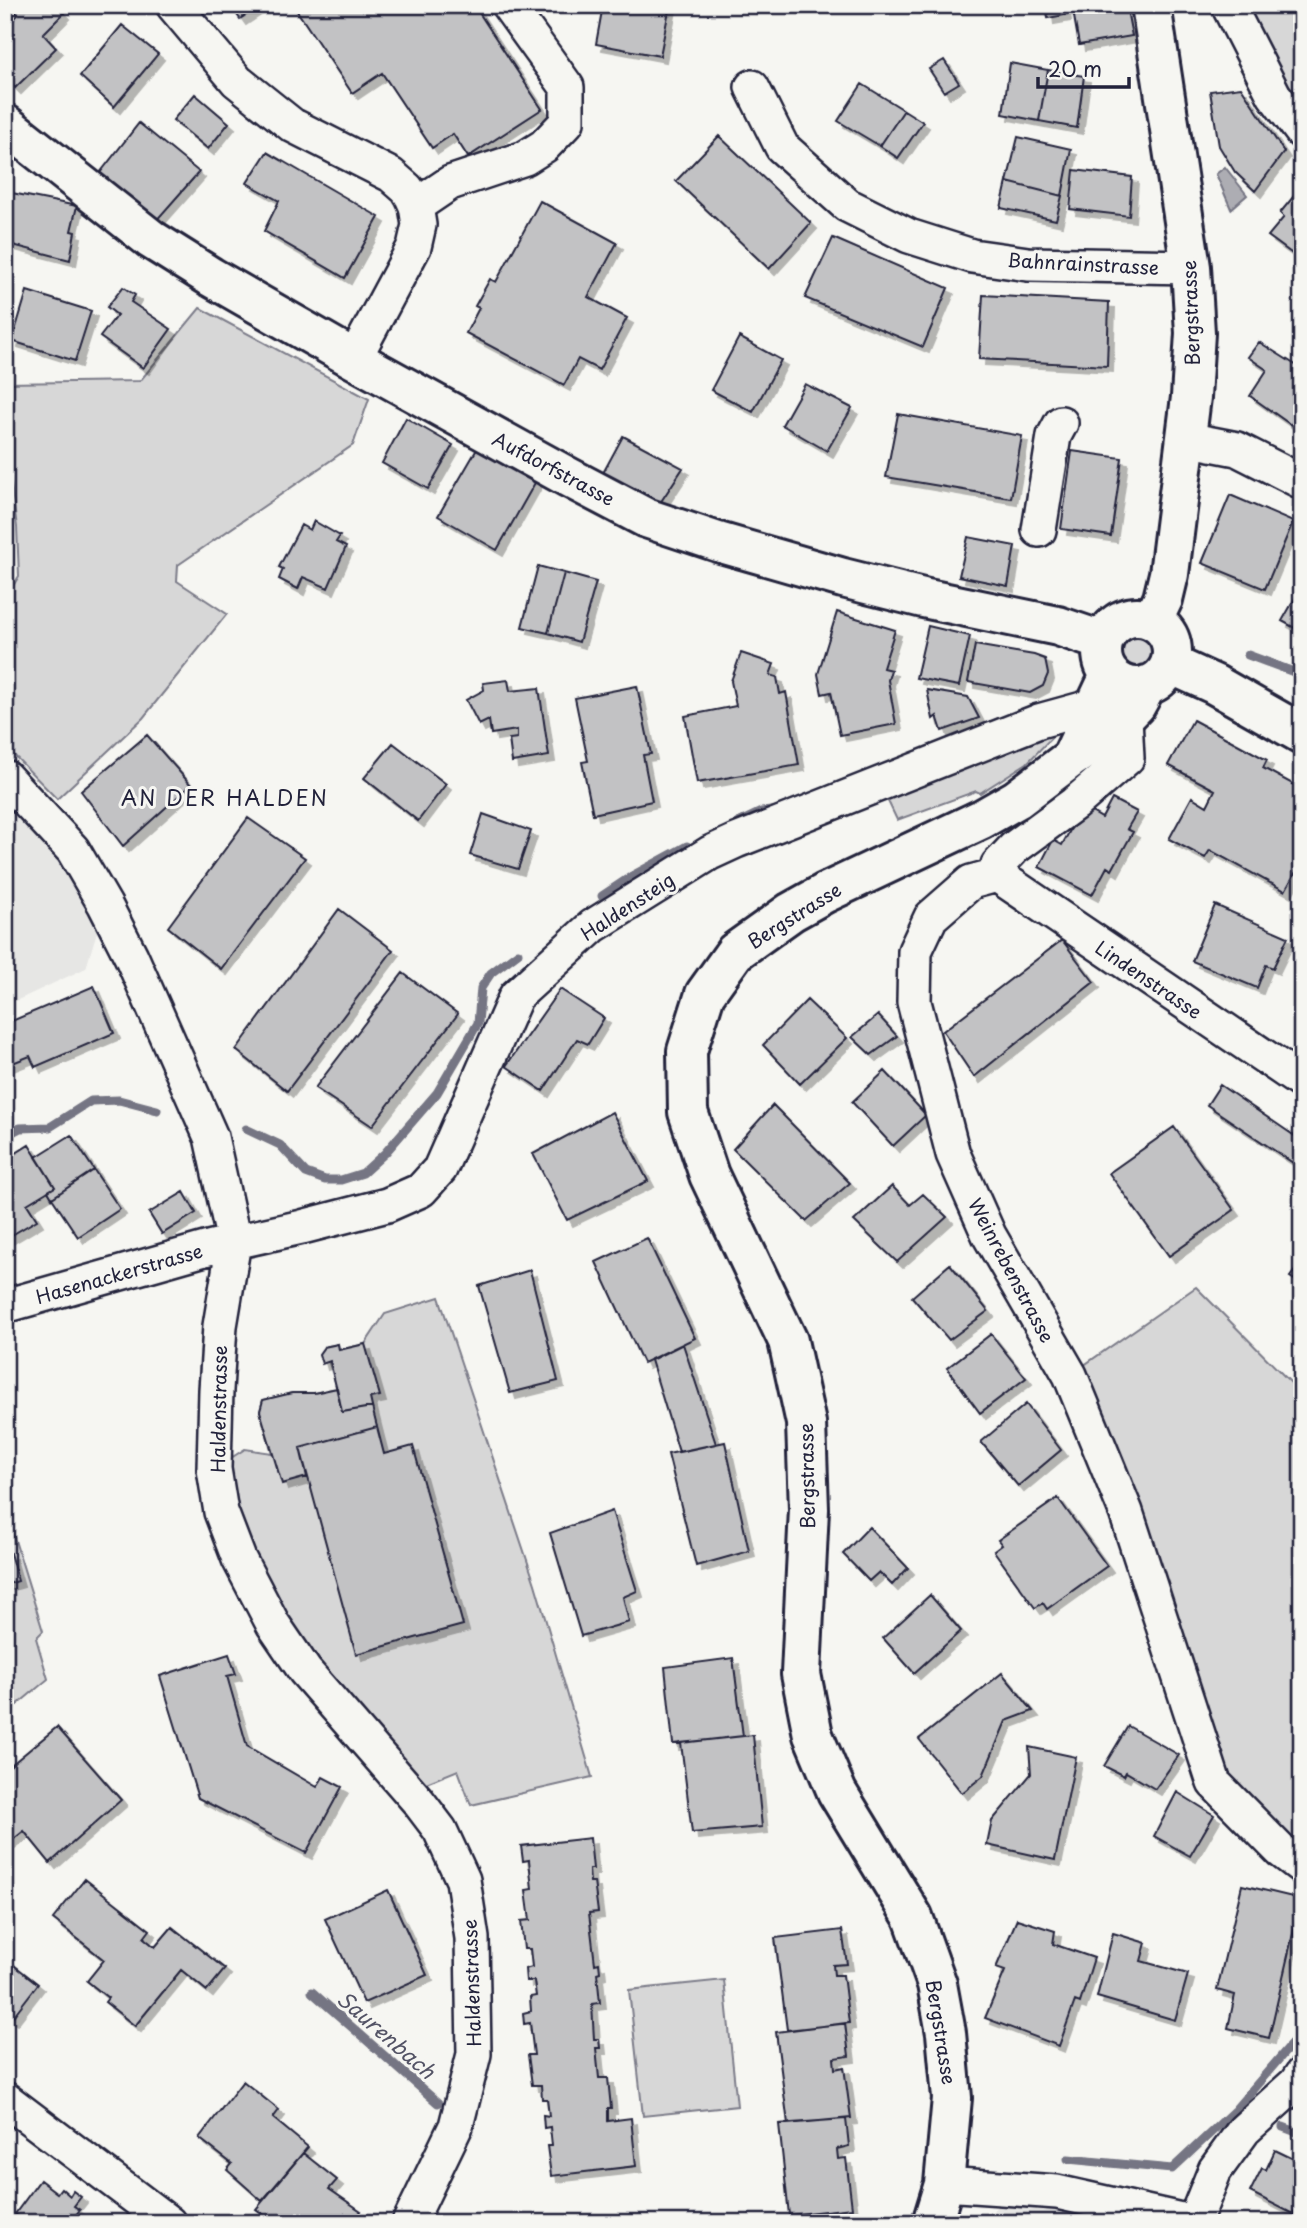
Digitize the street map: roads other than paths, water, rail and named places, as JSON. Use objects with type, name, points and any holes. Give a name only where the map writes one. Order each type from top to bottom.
[{"type":"street","points":[[173,5],[237,81],[292,125],[391,175],[407,189],[416,206],[419,225],[414,247],[354,359]]},
{"type":"street","points":[[416,206],[450,183],[525,158],[544,146],[566,122],[567,87],[508,5]]},
{"type":"street","name":"Bergstrasse","points":[[932,2223],[944,2184],[952,2098],[946,2033],[937,1984],[912,1917],[837,1792],[813,1735],[801,1674],[809,1509],[806,1423],[788,1341],[709,1175],[688,1112],[687,1051],[705,994],[735,952],[791,912],[825,893],[982,819],[1017,799],[1108,734],[1108,630],[1129,617],[1153,620],[1163,599],[1170,574],[1191,397],[1195,332],[1191,267],[1151,5]]},
{"type":"street","points":[[1228,5],[1274,95],[1302,132]]},
{"type":"street","name":"Bahnrainstrasse","points":[[752,87],[782,147],[848,205],[909,236],[972,256],[1028,264],[1191,267]]},
{"type":"street","name":"Aufdorfstrasse","points":[[5,124],[152,240],[211,277],[354,359],[646,517],[718,542],[923,598],[1058,626],[1109,685]]},
{"type":"street","points":[[1040,530],[1054,436],[1061,423]]},
{"type":"street","points":[[1186,439],[1237,449],[1302,482]]},
{"type":"street","points":[[1153,620],[1163,628],[1170,639],[1172,651],[1158,675]]},
{"type":"street","points":[[997,875],[998,865],[1014,848],[1074,803],[1127,758],[1109,685],[1127,685],[1158,675],[1214,684],[1302,734]]},
{"type":"street","name":"Haldensteig","points":[[234,1242],[387,1205],[421,1189],[440,1169],[516,996],[593,926],[710,853],[874,785],[984,745],[1040,721],[1109,685]]},
{"type":"street","name":"Haldenstrasse","points":[[5,777],[73,850],[105,905],[131,956],[211,1137],[234,1242],[220,1326],[214,1469],[221,1512],[239,1559],[273,1624],[305,1671],[409,1790],[440,1830],[463,1880],[472,1938],[474,2054],[456,2126],[409,2223]]},
{"type":"street","name":"Lindenstrasse","points":[[997,875],[1302,1082]]},
{"type":"street","name":"Weinrebenstrasse","points":[[997,875],[971,882],[931,917],[915,951],[914,1002],[953,1154],[989,1235],[1070,1375],[1126,1512],[1214,1783],[1281,1852],[1302,1867]]},
{"type":"street","name":"Hasenackerstrasse","points":[[5,1306],[234,1242]]},
{"type":"street","points":[[944,2184],[1057,2192],[1195,2222],[1215,2170],[1244,2130],[1296,2083],[1302,2074]]},
{"type":"street","points":[[5,2099],[169,2223]]},
{"type":"waterway","points":[[1248,655],[1302,675]]},
{"type":"waterway","points":[[738,823],[761,812],[772,811]]},
{"type":"waterway","points":[[602,896],[687,846]]},
{"type":"waterway","points":[[246,1129],[280,1145],[306,1173],[325,1180],[341,1180],[363,1173],[385,1153],[437,1093],[478,1023],[481,988],[491,973],[518,953]]},
{"type":"waterway","points":[[5,1136],[20,1128],[50,1127],[91,1101],[119,1100],[157,1110]]},
{"type":"waterway","name":"Saurenbach","points":[[312,1992],[438,2103]]},
{"type":"waterway","name":"Saurenbach","points":[[1068,2159],[1172,2169],[1235,2110],[1302,2032]]},
{"type":"waterway","name":"Saurenbach","points":[[1283,2127],[1302,2134]]},
{"type":"district","name":"AN DER HALDEN","points":[[225,797]]}]
